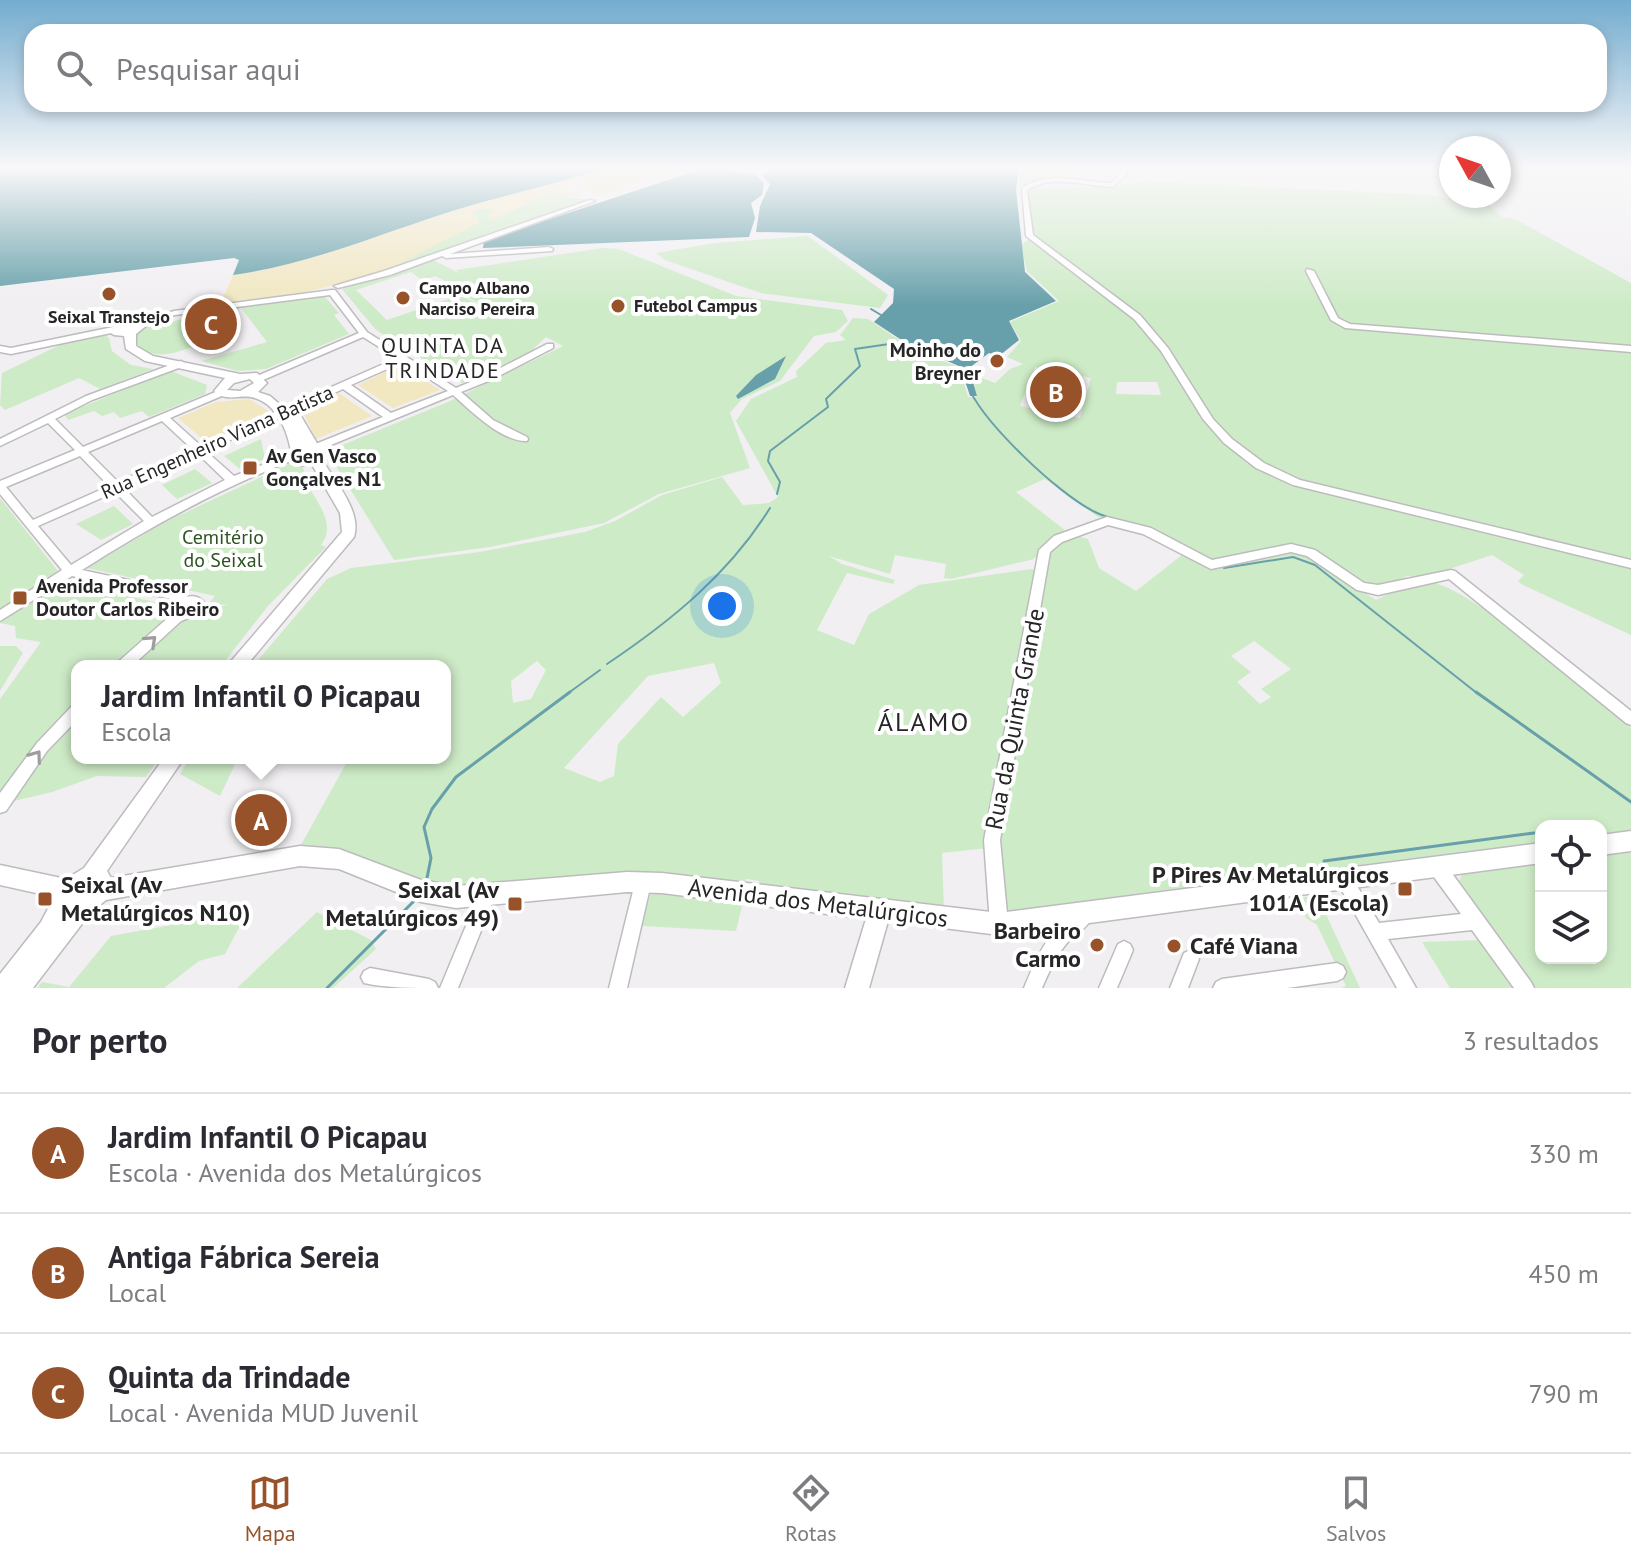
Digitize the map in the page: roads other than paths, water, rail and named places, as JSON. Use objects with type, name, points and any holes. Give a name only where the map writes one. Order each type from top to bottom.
[{"type":"main road","points":[[141,323],[140,328],[121,332],[120,347],[126,356],[228,384],[246,393],[260,395],[287,411]]},
{"type":"main road","points":[[228,384],[259,382],[287,411],[340,519],[340,533],[330,548],[262,621],[233,660]]},
{"type":"main road","points":[[246,393],[259,382]]},
{"type":"main road","points":[[241,660],[349,533],[350,519],[318,465],[307,453]]},
{"type":"main road","points":[[152,788],[165,764]]},
{"type":"main road","points":[[18,988],[170,764]]},
{"type":"main road","points":[[1607,844],[1631,841]]},
{"type":"main road","name":"Avenida dos Metalúrgicos","points":[[0,875],[82,892],[300,856],[339,859],[438,895],[487,896],[643,883],[999,924],[1535,854]]},
{"type":"main road","points":[[4,988],[82,892]]},
{"type":"main road","points":[[857,988],[880,910]]},
{"type":"street","points":[[141,323],[174,313],[335,289],[558,213]]},
{"type":"street","points":[[1027,213],[1030,236],[1137,317],[1165,350],[1221,436],[1256,464],[1297,483],[1631,564]]},
{"type":"street","points":[[433,258],[549,249]]},
{"type":"street","points":[[1310,271],[1335,320],[1348,326],[1631,349]]},
{"type":"street","points":[[335,289],[364,334],[455,391],[475,413],[523,439]]},
{"type":"street","points":[[0,359],[5,350],[121,332]]},
{"type":"street","points":[[259,382],[364,334]]},
{"type":"street","points":[[0,616],[152,523],[234,482],[518,365],[550,346]]},
{"type":"street","name":"Rua Engenheiro Viana Batista","points":[[31,525],[404,358]]},
{"type":"street","points":[[0,443],[49,418],[168,367]]},
{"type":"street","points":[[129,660],[181,609],[175,595],[69,571],[0,486],[163,417],[228,384]]},
{"type":"street","points":[[344,385],[390,417]]},
{"type":"street","points":[[163,417],[234,482]]},
{"type":"street","points":[[49,418],[152,523]]},
{"type":"street","name":"Rua da Quinta Grande","points":[[999,924],[992,840],[1045,550],[1058,539],[1107,521],[1147,531],[1211,565],[1297,548],[1311,553],[1361,587],[1378,590],[1451,574],[1631,719]]},
{"type":"street","points":[[0,806],[42,747],[71,716]]},
{"type":"street","points":[[1437,867],[1525,988]]},
{"type":"street","points":[[1344,880],[1407,988]]},
{"type":"street","points":[[618,988],[643,883]]},
{"type":"street","points":[[449,988],[487,896]]},
{"type":"street","points":[[1033,988],[1051,949],[1068,927],[1092,913]]},
{"type":"street","points":[[1051,949],[1054,918]]},
{"type":"street","points":[[1375,932],[1477,921]]},
{"type":"street","points":[[1108,988],[1124,950]]},
{"type":"street","points":[[1179,988],[1190,959]]},
{"type":"street","points":[[1222,988],[1337,972]]},
{"type":"street","points":[[370,977],[429,988]]},
{"type":"water","points":[[0,213],[447,213],[313,257],[233,275],[239,260],[234,258],[0,286]]},
{"type":"water","points":[[568,213],[754,213],[755,218],[749,237],[483,248],[484,241]]},
{"type":"water","points":[[759,213],[1019,213],[1025,272],[1056,301],[1009,321],[1019,340],[999,356],[989,353],[969,368],[977,396],[970,396],[961,367],[906,343],[874,322],[893,303],[894,289],[811,233],[756,232]]},
{"type":"water","points":[[786,356],[775,379],[738,399],[736,396],[756,375]]},
{"type":"waterway","points":[[871,309],[881,315]]},
{"type":"waterway","points":[[777,494],[780,482],[768,461],[770,451],[828,407],[826,399],[860,366],[855,349],[896,343]]},
{"type":"waterway","points":[[967,384],[1004,436],[1061,490],[1095,512],[1131,523]]},
{"type":"waterway","points":[[607,664],[654,631],[697,595],[736,554],[770,508]]},
{"type":"waterway","points":[[1224,568],[1293,557],[1315,565],[1478,694]]},
{"type":"waterway","points":[[567,694],[600,670]]},
{"type":"waterway","points":[[426,883],[431,858],[424,827],[432,809],[456,777],[570,692]]},
{"type":"waterway","points":[[1476,692],[1631,802]]},
{"type":"waterway","points":[[1324,861],[1534,833]]},
{"type":"waterway","points":[[327,988],[414,901]]},
{"type":"place","name":"Seixal Transtejo","points":[[109,294]]},
{"type":"place","name":"Campo Albano Narciso Pereira","points":[[403,298]]},
{"type":"place","name":"Futebol Campus","points":[[618,306]]},
{"type":"place","name":"Quinta da Trindade","points":[[211,324]]},
{"type":"place","name":"Moinho do Breyner","points":[[997,361]]},
{"type":"place","name":"Antiga Fábrica Sereia","points":[[1056,392]]},
{"type":"place","name":"Av Gen Vasco Gonçalves N1","points":[[250,468]]},
{"type":"place","name":"Avenida Professor Doutor Carlos Ribeiro","points":[[20,598]]},
{"type":"place","name":"Jardim Infantil O Picapau","points":[[261,820]]},
{"type":"place","name":"P Pires Av Metalúrgicos 101A (Escola)","points":[[1405,889]]},
{"type":"place","name":"Seixal (Av Metalúrgicos N10)","points":[[45,899]]},
{"type":"place","name":"Seixal (Av Metalúrgicos 49)","points":[[515,904]]},
{"type":"place","name":"Barbeiro Carmo","points":[[1097,945]]},
{"type":"place","name":"Café Viana","points":[[1174,946]]},
{"type":"district","name":"QUINTA DA TRINDADE","points":[[443,358]]},
{"type":"district","name":"ÁLAMO","points":[[924,722]]},
{"type":"park label","name":"Cemitério do Seixal","points":[[223,548]]}]
